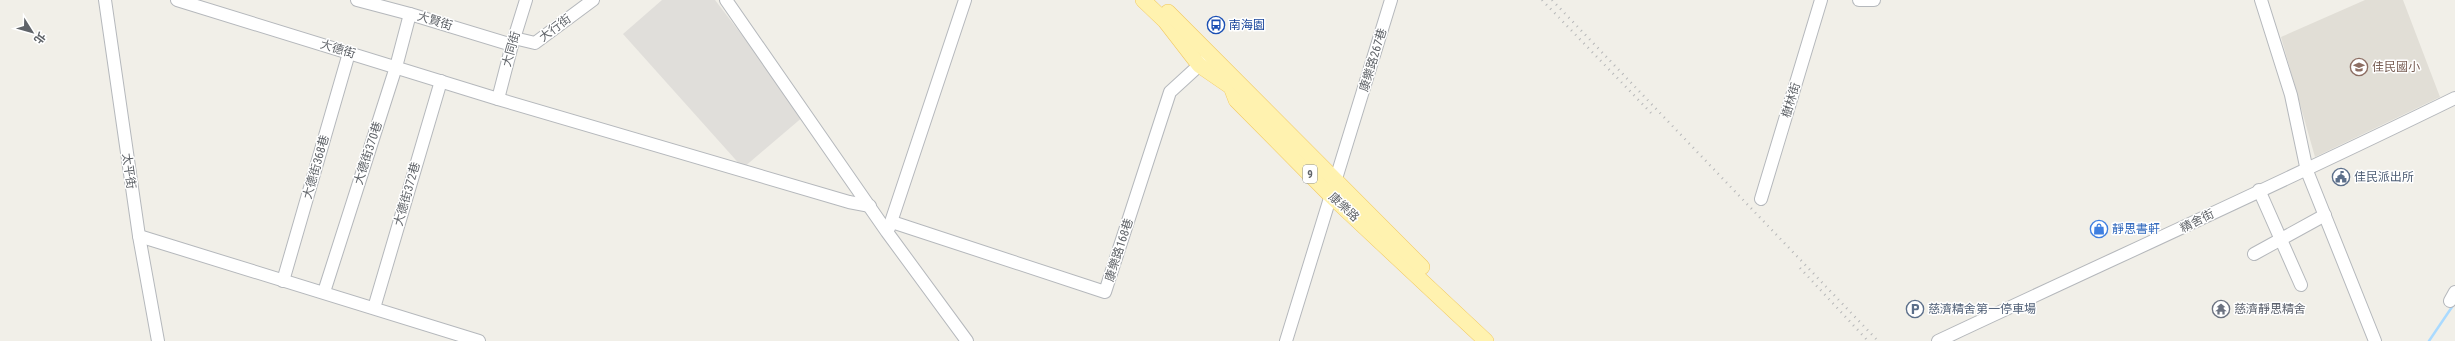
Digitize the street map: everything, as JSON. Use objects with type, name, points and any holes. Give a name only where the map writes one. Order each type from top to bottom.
[{"type":"main road","name":"康樂路","points":[[1143,0],[1486,341]]},
{"type":"main road","name":"康樂路","points":[[1156,0],[1204,60]]},
{"type":"main road","name":"康樂路","points":[[1333,188],[1497,341]]},
{"type":"street","name":"太平街","points":[[105,0],[139,236],[158,341]]},
{"type":"street","name":"大德街","points":[[177,0],[498,99],[841,200],[870,206]]},
{"type":"street","name":"大賢街","points":[[357,0],[513,42]]},
{"type":"street","name":"大同街","points":[[498,99],[526,0]]},
{"type":"street","name":"大行街","points":[[513,42],[535,44],[593,0]]},
{"type":"street","points":[[726,0],[870,206],[890,227],[967,341]]},
{"type":"street","points":[[890,227],[965,0]]},
{"type":"street","name":"康樂路267巷","points":[[1286,341],[1355,121],[1391,0]]},
{"type":"street","name":"樹林街","points":[[1761,199],[1821,0]]},
{"type":"street","points":[[1859,0],[1874,0]]},
{"type":"street","points":[[2261,0],[2291,95],[2307,171],[2375,341]]},
{"type":"street","name":"大德街370巷","points":[[324,292],[396,67],[410,14]]},
{"type":"street","name":"大德街368巷","points":[[282,281],[349,53]]},
{"type":"street","name":"康樂路168巷","points":[[890,227],[1105,292],[1170,92],[1204,60]]},
{"type":"street","name":"大德街372巷","points":[[374,308],[441,81]]},
{"type":"street","name":"精舍街","points":[[1938,341],[2177,231],[2259,190],[2307,171],[2455,98]]},
{"type":"street","points":[[2259,190],[2282,238],[2301,285]]},
{"type":"street","points":[[2254,254],[2325,215]]},
{"type":"street","points":[[139,236],[480,341]]},
{"type":"shaded area","points":[[662,0],[715,0],[804,116],[743,168],[623,34]]},
{"type":"shaded area","name":"佳民國小","points":[[2365,0],[2403,0],[2440,97],[2315,157],[2281,37]]},
{"type":"waterway","points":[[2429,341],[2454,304]]},
{"type":"railway","points":[[1542,0],[1653,115]]},
{"type":"railway","points":[[1552,0],[1878,341]]},
{"type":"railway","points":[[1800,268],[1868,341]]},
{"type":"place","name":"南海園","points":[[1216,25]]},
{"type":"place","name":"佳民國小","points":[[2359,67]]},
{"type":"place","name":"佳民派出所","points":[[2341,177]]},
{"type":"place","name":"靜思書軒","points":[[2099,229]]},
{"type":"place","name":"慈濟精舍第一停車場","points":[[1915,309]]},
{"type":"place","name":"慈濟靜思精舍","points":[[2221,309]]}]
